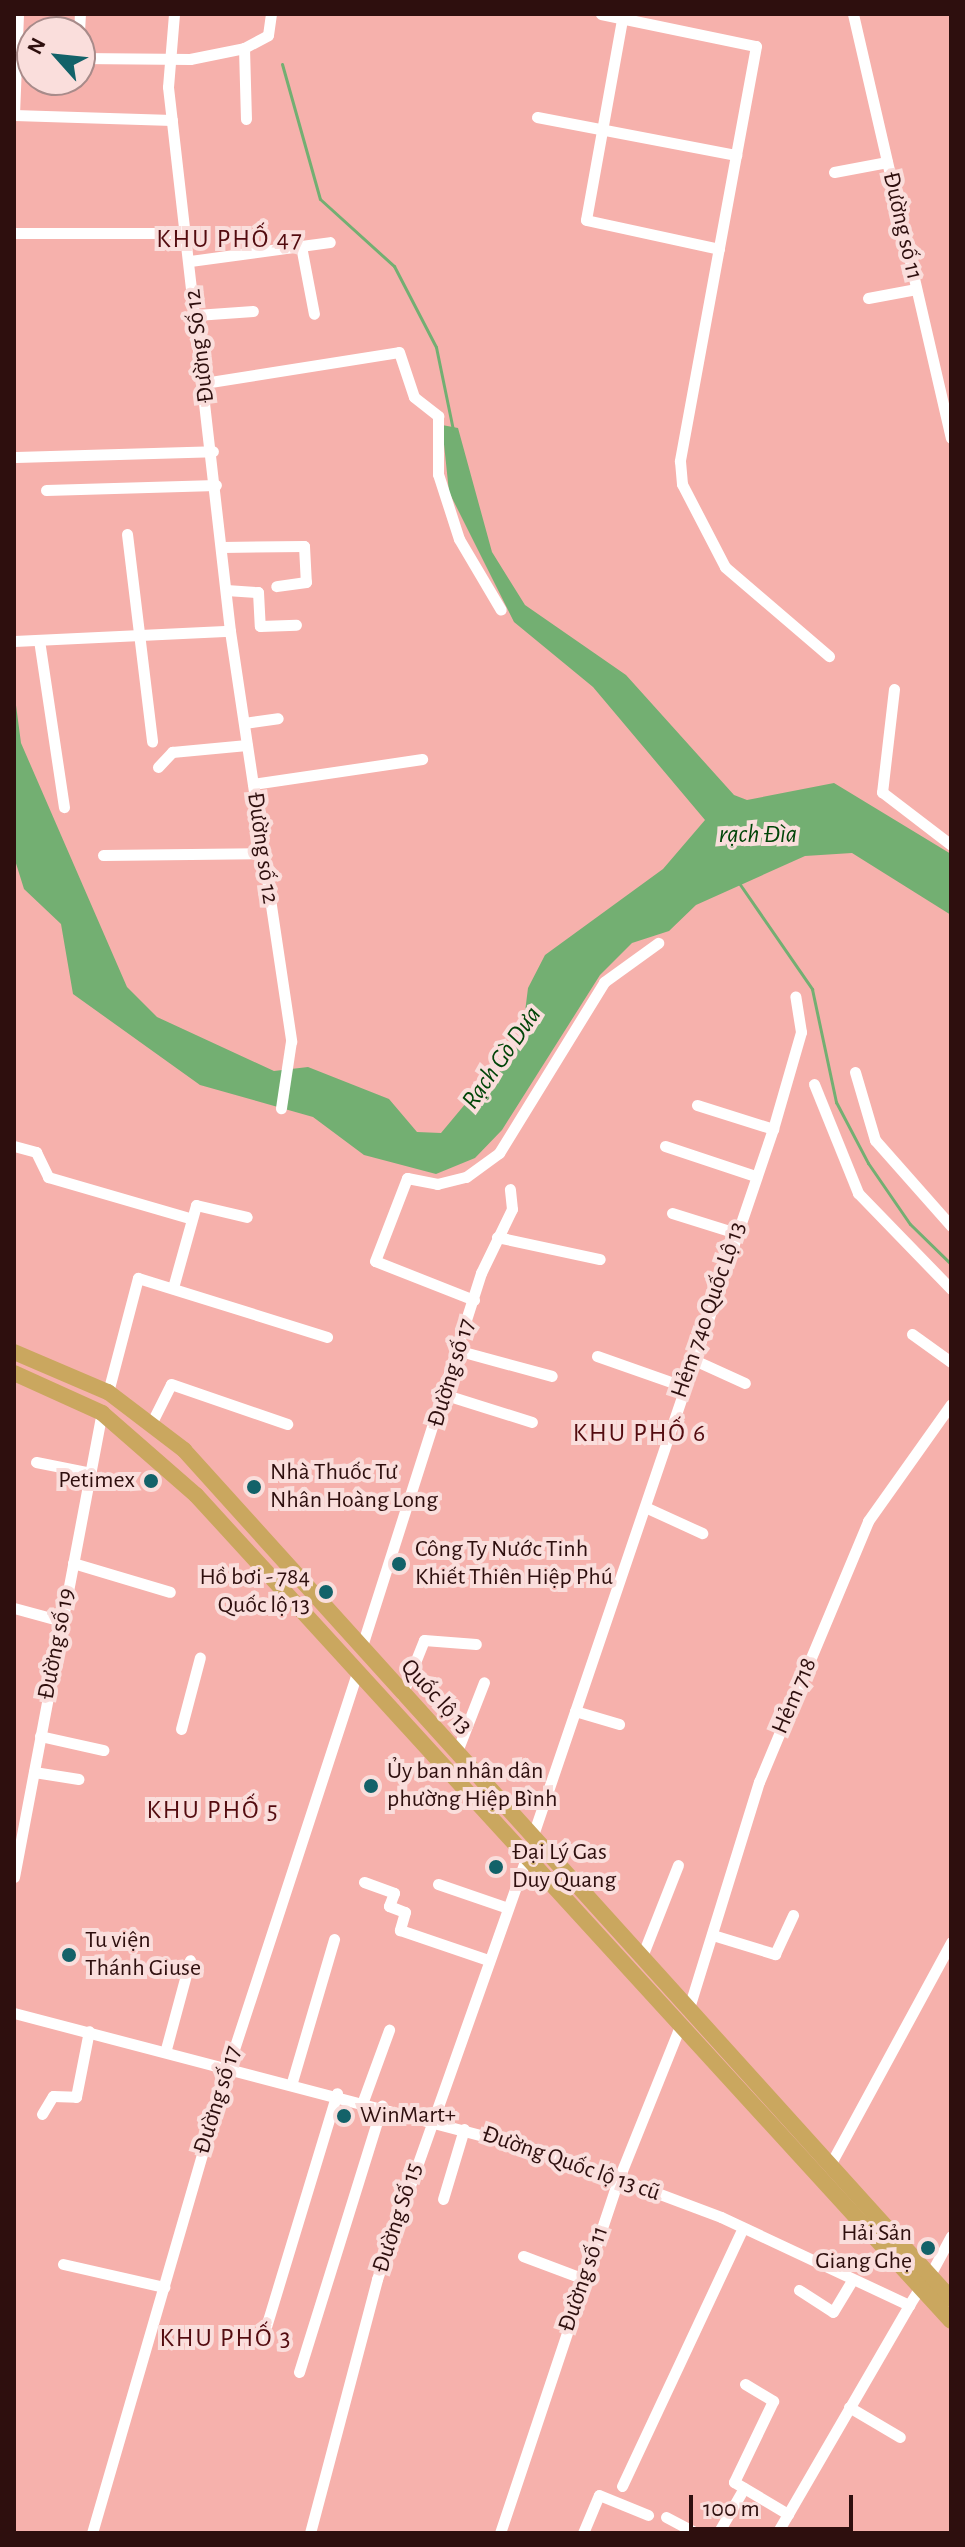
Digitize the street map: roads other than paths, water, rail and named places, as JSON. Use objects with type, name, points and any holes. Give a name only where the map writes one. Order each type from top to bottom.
[{"type":"highway","name":"Quốc lộ 13","points":[[14,1352],[108,1392],[152,1422],[951,2299]]},
{"type":"highway","name":"Quốc lộ 13","points":[[14,1373],[102,1413],[196,1495],[679,2029],[951,2321]]},
{"type":"highway","points":[[919,2289],[930,2275]]},
{"type":"street","points":[[18,14],[14,114],[172,120]]},
{"type":"street","name":"Đường Số 12","points":[[174,14],[170,60],[172,120],[213,451],[230,631]]},
{"type":"street","points":[[96,58],[170,60],[244,48],[268,35],[271,14]]},
{"type":"street","points":[[601,14],[623,16],[756,46],[719,249],[682,484],[725,567],[829,656]]},
{"type":"street","name":"Đường số 11","points":[[853,14],[951,438]]},
{"type":"street","points":[[623,16],[586,220],[719,249]]},
{"type":"street","points":[[244,48],[246,119]]},
{"type":"street","points":[[537,117],[736,155]]},
{"type":"street","points":[[834,172],[887,162]]},
{"type":"street","points":[[14,233],[186,233]]},
{"type":"street","points":[[190,261],[330,242]]},
{"type":"street","points":[[301,246],[314,314]]},
{"type":"street","points":[[868,298],[916,289]]},
{"type":"street","points":[[196,315],[253,311]]},
{"type":"street","points":[[204,383],[399,352],[414,397],[438,416],[438,474],[459,539],[501,610]]},
{"type":"street","points":[[16,457],[213,451]]},
{"type":"street","points":[[46,490],[216,485]]},
{"type":"street","points":[[127,534],[135,636],[152,741]]},
{"type":"street","points":[[222,547],[304,546],[306,582],[276,586]]},
{"type":"street","points":[[226,590],[258,592],[260,626],[296,625]]},
{"type":"street","points":[[18,641],[230,631]]},
{"type":"street","name":"Đường số 12","points":[[230,631],[290,1065],[281,1108]]},
{"type":"street","points":[[39,640],[64,807]]},
{"type":"street","points":[[894,689],[882,792],[951,845]]},
{"type":"street","points":[[244,723],[278,718]]},
{"type":"street","points":[[158,767],[172,752],[247,745]]},
{"type":"street","points":[[253,784],[422,759]]},
{"type":"street","points":[[103,855],[262,853]]},
{"type":"street","points":[[474,1300],[375,1261],[407,1178],[437,1184],[490,1161],[515,1132],[604,982],[658,943]]},
{"type":"street","name":"Hẻm 740 Quốc Lộ 13","points":[[532,1838],[645,1507],[682,1386],[773,1129],[795,1056],[802,1019],[795,996]]},
{"type":"street","points":[[855,1072],[875,1140],[951,1226]]},
{"type":"street","points":[[814,1084],[858,1193],[951,1289]]},
{"type":"street","points":[[697,1105],[773,1129]]},
{"type":"street","points":[[14,1146],[36,1152],[48,1177],[189,1218]]},
{"type":"street","points":[[665,1146],[755,1176]]},
{"type":"street","name":"Đường số 17","points":[[361,1650],[446,1395],[474,1300],[497,1237],[512,1209],[510,1189]]},
{"type":"street","points":[[174,1284],[189,1218],[196,1205],[247,1217]]},
{"type":"street","points":[[672,1213],[736,1233]]},
{"type":"street","points":[[497,1237],[600,1259]]},
{"type":"street","points":[[108,1392],[138,1278],[174,1284],[327,1337]]},
{"type":"street","points":[[912,1334],[951,1362]]},
{"type":"street","points":[[460,1351],[552,1376]]},
{"type":"street","points":[[597,1356],[682,1386]]},
{"type":"street","points":[[692,1359],[745,1383]]},
{"type":"street","points":[[152,1422],[171,1384],[287,1424]]},
{"type":"street","points":[[446,1395],[532,1422]]},
{"type":"street","name":"Hẻm 718","points":[[688,2012],[716,1936],[759,1782],[868,1521],[951,1404]]},
{"type":"street","name":"Đường số 19","points":[[14,1877],[102,1413]]},
{"type":"street","points":[[36,1462],[91,1473]]},
{"type":"street","points":[[645,1507],[702,1533]]},
{"type":"street","points":[[73,1563],[170,1592]]},
{"type":"street","points":[[14,1608],[62,1621]]},
{"type":"street","points":[[402,1695],[424,1640],[476,1644]]},
{"type":"street","points":[[181,1729],[200,1657]]},
{"type":"street","name":"Đường số 17","points":[[92,2533],[229,2065],[357,1672]]},
{"type":"street","points":[[456,1754],[484,1682]]},
{"type":"street","points":[[575,1711],[619,1724]]},
{"type":"street","points":[[40,1736],[103,1750]]},
{"type":"street","points":[[34,1772],[78,1779]]},
{"type":"street","name":"Đường Số 15","points":[[310,2533],[377,2279],[429,2119],[526,1859]]},
{"type":"street","points":[[641,1959],[678,1865]]},
{"type":"street","points":[[364,1882],[394,1893],[389,1906],[405,1912],[400,1930],[488,1960]]},
{"type":"street","points":[[438,1884],[508,1908]]},
{"type":"street","points":[[716,1936],[775,1954],[793,1915]]},
{"type":"street","points":[[292,2082],[334,1939]]},
{"type":"street","points":[[829,2167],[951,1942]]},
{"type":"street","points":[[166,2049],[171,2011],[190,1960]]},
{"type":"street","name":"Đường Quốc lộ 13 cũ","points":[[14,2013],[337,2093],[619,2178],[743,2228],[909,2305]]},
{"type":"street","name":"Đường số 11","points":[[500,2533],[619,2178],[679,2029]]},
{"type":"street","points":[[363,2101],[389,2030]]},
{"type":"street","points":[[42,2114],[53,2096],[76,2097],[89,2031]]},
{"type":"street","points":[[262,2340],[337,2093]]},
{"type":"street","points":[[299,2372],[382,2106]]},
{"type":"street","points":[[443,2199],[464,2129]]},
{"type":"street","points":[[622,2486],[743,2228]]},
{"type":"street","points":[[930,2275],[951,2236]]},
{"type":"street","points":[[523,2256],[584,2279]]},
{"type":"street","points":[[63,2264],[164,2287]]},
{"type":"street","points":[[799,2290],[833,2312],[852,2280]]},
{"type":"street","points":[[780,2532],[919,2289]]},
{"type":"street","points":[[745,2384],[773,2401],[734,2472],[744,2488],[788,2514]]},
{"type":"street","points":[[849,2407],[900,2437]]},
{"type":"street","points":[[718,2533],[744,2488]]},
{"type":"street","points":[[583,2533],[599,2495],[648,2515]]},
{"type":"street","points":[[666,2517],[696,2533]]},
{"type":"water","name":"rạch Đìa","points":[[442,425],[458,428],[492,552],[525,605],[626,675],[734,795],[747,800],[834,783],[951,854],[951,915],[852,853],[805,856],[696,905],[669,931],[632,943],[600,975],[502,1130],[475,1158],[436,1174],[364,1155],[313,1117],[200,1085],[73,994],[61,924],[24,889],[14,857],[14,690],[21,743],[127,987],[157,1017],[274,1071],[308,1067],[389,1099],[417,1132],[441,1133],[522,1036],[528,988],[545,955],[663,869],[705,820],[593,687],[514,622],[449,492]]},
{"type":"waterway","points":[[282,64],[320,199],[394,266],[436,347],[453,430]]},
{"type":"waterway","points":[[739,883],[812,989],[836,1102],[868,1163],[910,1224],[951,1264]]},
{"type":"place","name":"Petimex","points":[[151,1481]]},
{"type":"place","name":"Nhà Thuốc Tư Nhân Hoàng Long","points":[[254,1487]]},
{"type":"place","name":"Công Ty Nước Tinh Khiết Thiên Hiệp Phú","points":[[399,1564]]},
{"type":"place","name":"Hồ bơi - 784 Quốc lộ 13","points":[[326,1592]]},
{"type":"place","name":"Ủy ban nhân dân phường Hiệp Bình","points":[[371,1786]]},
{"type":"place","name":"Đại Lý Gas Duy Quang","points":[[496,1867]]},
{"type":"place","name":"Tu viện Thánh Giuse","points":[[69,1955]]},
{"type":"place","name":"WinMart+","points":[[344,2116]]},
{"type":"place","name":"Hải Sản Giang Ghẹ","points":[[928,2248]]},
{"type":"district","name":"KHU PHỐ 47","points":[[230,240]]},
{"type":"district","name":"KHU PHỐ 6","points":[[640,1434]]},
{"type":"district","name":"KHU PHỐ 5","points":[[213,1811]]},
{"type":"district","name":"KHU PHỐ 3","points":[[226,2339]]},
{"type":"water label","name":"Rạch Gò Dưa","points":[[502,1058]]}]
